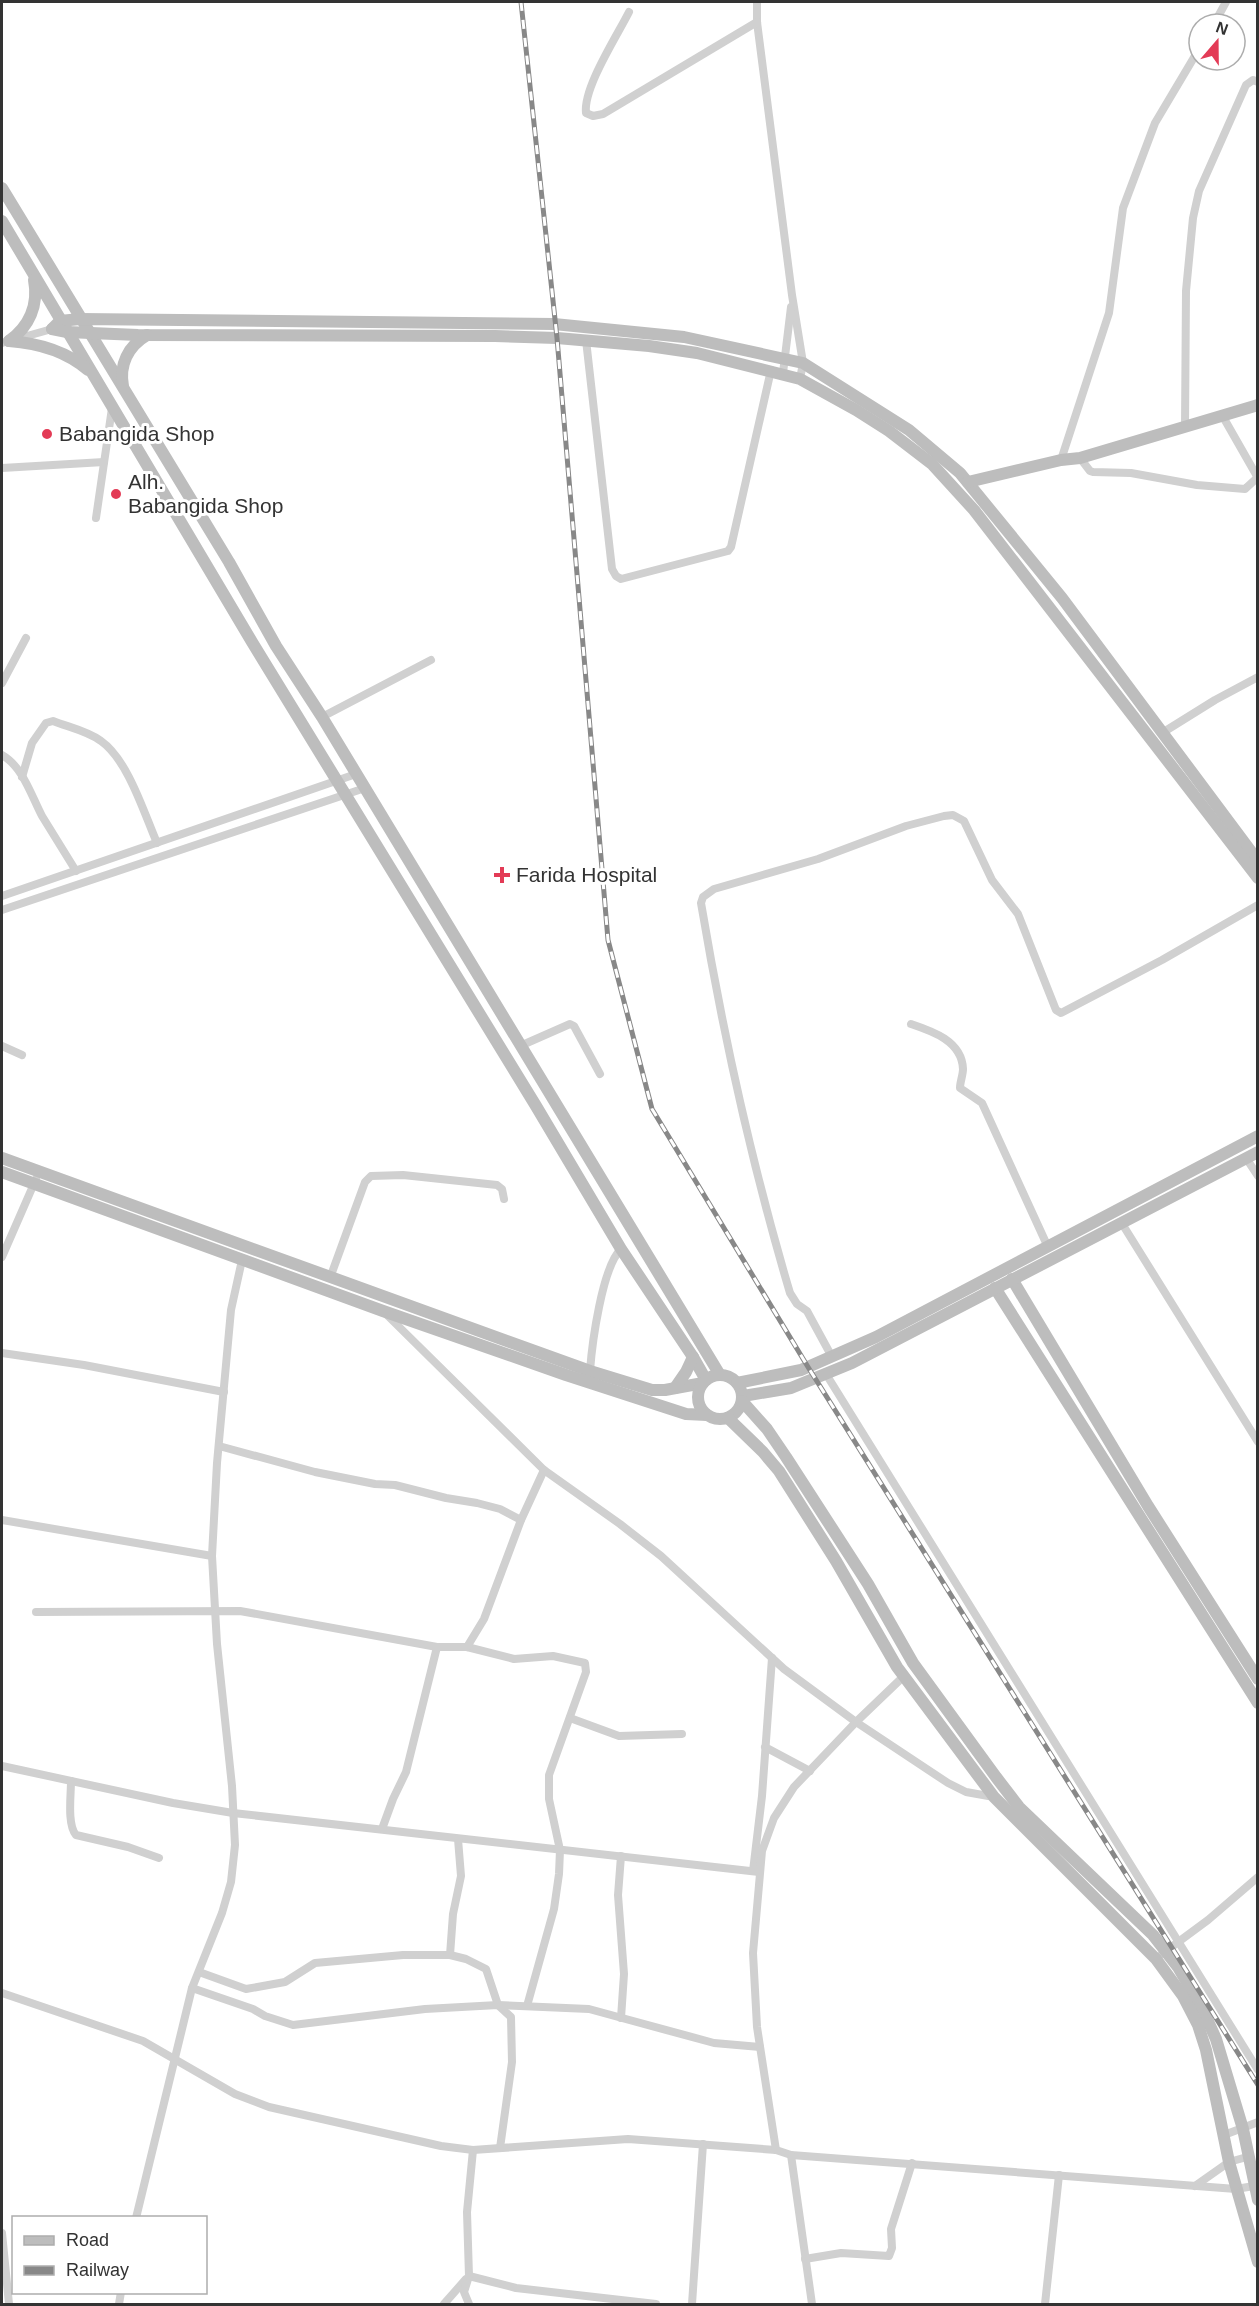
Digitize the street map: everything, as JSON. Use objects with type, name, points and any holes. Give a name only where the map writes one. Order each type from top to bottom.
[{"type":"street","points":[[757,2],[757,22],[792,295],[803,363],[800,379]]},
{"type":"street","points":[[629,12],[590,88],[585,106],[586,113],[593,116],[603,114],[757,22]]},
{"type":"street","points":[[1061,460],[1109,313],[1123,208],[1155,123],[1187,69]]},
{"type":"street","points":[[1185,426],[1186,291],[1193,218],[1199,191],[1246,85],[1253,80],[1257,82]]},
{"type":"street","points":[[2,188],[229,562],[276,646],[322,717],[720,1375]]},
{"type":"street","points":[[2,221],[60,327],[97,379],[112,408],[252,642],[621,1249],[693,1357],[704,1382]]},
{"type":"street","points":[[5,342],[26,326],[33,312],[36,296],[31,271]]},
{"type":"street","points":[[586,340],[612,569],[621,579],[728,551],[731,547],[777,372],[786,358],[792,295]]},
{"type":"street","points":[[5,342],[80,319],[554,324],[684,337],[803,363],[909,430],[940,454],[968,482],[1062,598],[1257,861]]},
{"type":"street","points":[[60,327],[88,333],[483,336],[586,340],[698,353],[800,379],[881,425],[932,464],[974,510],[1257,878]]},
{"type":"street","points":[[124,390],[122,375],[124,360],[136,342],[148,334]]},
{"type":"street","points":[[5,342],[33,344],[56,351],[76,361],[97,379]]},
{"type":"street","points":[[968,482],[1061,460],[1080,458],[1257,405]]},
{"type":"street","points":[[96,518],[112,408]]},
{"type":"street","points":[[1080,458],[1089,471],[1093,472],[1131,472],[1197,485],[1245,489],[1257,478],[1222,415]]},
{"type":"street","points":[[2,468],[104,462]]},
{"type":"street","points":[[2,683],[26,638]]},
{"type":"street","points":[[322,717],[431,660]]},
{"type":"street","points":[[1162,733],[1257,677]]},
{"type":"street","points":[[22,777],[32,743],[46,723],[53,721],[99,739],[110,748],[124,769],[157,843]]},
{"type":"street","points":[[2,755],[9,759],[22,777],[76,871]]},
{"type":"street","points":[[2,897],[356,774]]},
{"type":"street","points":[[2,910],[365,788]]},
{"type":"street","points":[[832,1358],[807,1311],[797,1305],[790,1293],[766,1211],[720,1017],[700,903],[703,897],[714,889],[818,859],[906,826],[953,815],[964,821],[992,880],[1018,914],[1056,1010],[1061,1013],[1162,960],[1257,905]]},
{"type":"street","points":[[520,1046],[570,1024],[574,1026],[600,1074]]},
{"type":"street","points":[[911,1024],[937,1032],[951,1044],[960,1057],[963,1068],[960,1088],[982,1103],[1047,1245]]},
{"type":"street","points":[[2,1046],[22,1055]]},
{"type":"street","points":[[737,1383],[801,1370],[832,1358],[1257,1136]]},
{"type":"street","points":[[742,1398],[791,1388],[826,1374],[1257,1152]]},
{"type":"street","points":[[2,1158],[36,1179],[242,1260],[577,1379],[686,1414],[707,1415],[721,1420],[735,1414],[742,1398]]},
{"type":"street","points":[[1246,1158],[1257,1176]]},
{"type":"street","points":[[2,1172],[36,1179],[330,1278],[590,1371],[652,1390],[665,1390],[704,1382],[720,1375],[730,1377],[737,1383],[742,1398],[786,1456],[868,1584],[913,1663],[996,1777],[1020,1807],[1140,1922],[1161,1955],[1198,2025],[1215,2086],[1229,2162],[1257,2262]]},
{"type":"street","points":[[330,1278],[365,1182],[371,1176],[403,1175],[497,1185],[502,1189],[504,1199]]},
{"type":"street","points":[[2,1257],[36,1179]]},
{"type":"street","points":[[1121,1222],[1257,1442]]},
{"type":"street","points":[[590,1371],[606,1277],[613,1259],[621,1249]]},
{"type":"street","points":[[136,2216],[192,1988],[222,1913],[231,1882],[235,1845],[212,1556],[231,1310],[242,1260]]},
{"type":"street","points":[[1012,1280],[1148,1506],[1257,1679]]},
{"type":"street","points":[[995,1288],[1257,1703]]},
{"type":"street","points":[[383,1311],[544,1470],[661,1556],[772,1658],[856,1722],[948,1783],[966,1792],[993,1797]]},
{"type":"street","points":[[2,1353],[84,1365],[224,1392]]},
{"type":"street","points":[[675,1388],[687,1372],[693,1357]]},
{"type":"street","points":[[826,1374],[1257,2070]]},
{"type":"street","points":[[704,1382],[699,1391],[698,1400],[707,1415]]},
{"type":"street","points":[[728,1418],[779,1471],[836,1562],[885,1649],[993,1797],[1190,1985],[1216,2039],[1243,2128],[1257,2200]]},
{"type":"street","points":[[219,1446],[315,1472],[375,1484],[394,1485],[477,1503],[500,1509],[521,1520]]},
{"type":"street","points":[[467,1647],[488,1609],[521,1520],[544,1470]]},
{"type":"street","points":[[2,1521],[212,1556]]},
{"type":"street","points":[[36,1612],[240,1611],[437,1647],[467,1647],[514,1659],[553,1656],[585,1663],[586,1672],[549,1775],[549,1799],[560,1850],[554,1909],[527,2006]]},
{"type":"street","points":[[382,1829],[406,1772],[437,1647]]},
{"type":"street","points":[[772,1658],[756,1872],[753,1953],[760,2047],[776,2150]]},
{"type":"street","points":[[756,1872],[774,1818],[794,1787],[904,1676]]},
{"type":"street","points":[[570,1718],[619,1736],[682,1734]]},
{"type":"street","points":[[765,1747],[810,1771]]},
{"type":"street","points":[[2,1766],[173,1803],[233,1813],[756,1872]]},
{"type":"street","points":[[71,1781],[71,1823],[72,1831],[76,1835],[128,1847],[159,1858]]},
{"type":"street","points":[[450,1956],[453,1914],[461,1876],[458,1839]]},
{"type":"street","points":[[621,1856],[618,1877],[624,1974],[621,2018]]},
{"type":"street","points":[[1161,1955],[1208,1920],[1257,1877]]},
{"type":"street","points":[[199,1972],[246,1989],[254,1989],[285,1982],[315,1963],[403,1955],[450,1956],[466,1959],[486,1969],[498,2005],[511,2017],[513,2044],[500,2148]]},
{"type":"street","points":[[192,1988],[293,2025],[425,2009],[498,2005],[527,2006],[589,2009],[714,2043],[760,2047]]},
{"type":"street","points":[[2,1993],[143,2041],[236,2094],[269,2107],[441,2146],[473,2150],[628,2139],[776,2150],[790,2155],[1194,2186],[1236,2189],[1254,2186]]},
{"type":"street","points":[[1224,2134],[1257,2122]]},
{"type":"street","points":[[692,2304],[703,2144]]},
{"type":"street","points":[[469,2304],[464,2292],[469,2276],[467,2212],[473,2150]]},
{"type":"street","points":[[790,2155],[812,2304]]},
{"type":"street","points":[[1194,2186],[1229,2162],[1247,2157]]},
{"type":"street","points":[[805,2259],[841,2253],[890,2256],[891,2229],[912,2163]]},
{"type":"street","points":[[1045,2304],[1059,2175]]},
{"type":"street","points":[[2,2233],[9,2304]]},
{"type":"street","points":[[444,2304],[469,2276]]},
{"type":"street","points":[[469,2276],[516,2288],[656,2304]]},
{"type":"railway","points":[[521,2],[557,338],[608,940],[652,1109],[808,1367],[1258,2085]]},
{"type":"place","name":"Babangida Shop","points":[[47,434]]},
{"type":"place","name":"Alh. Babangida Shop","points":[[116,494]]},
{"type":"place","name":"Farida Hospital","points":[[502,875]]}]
